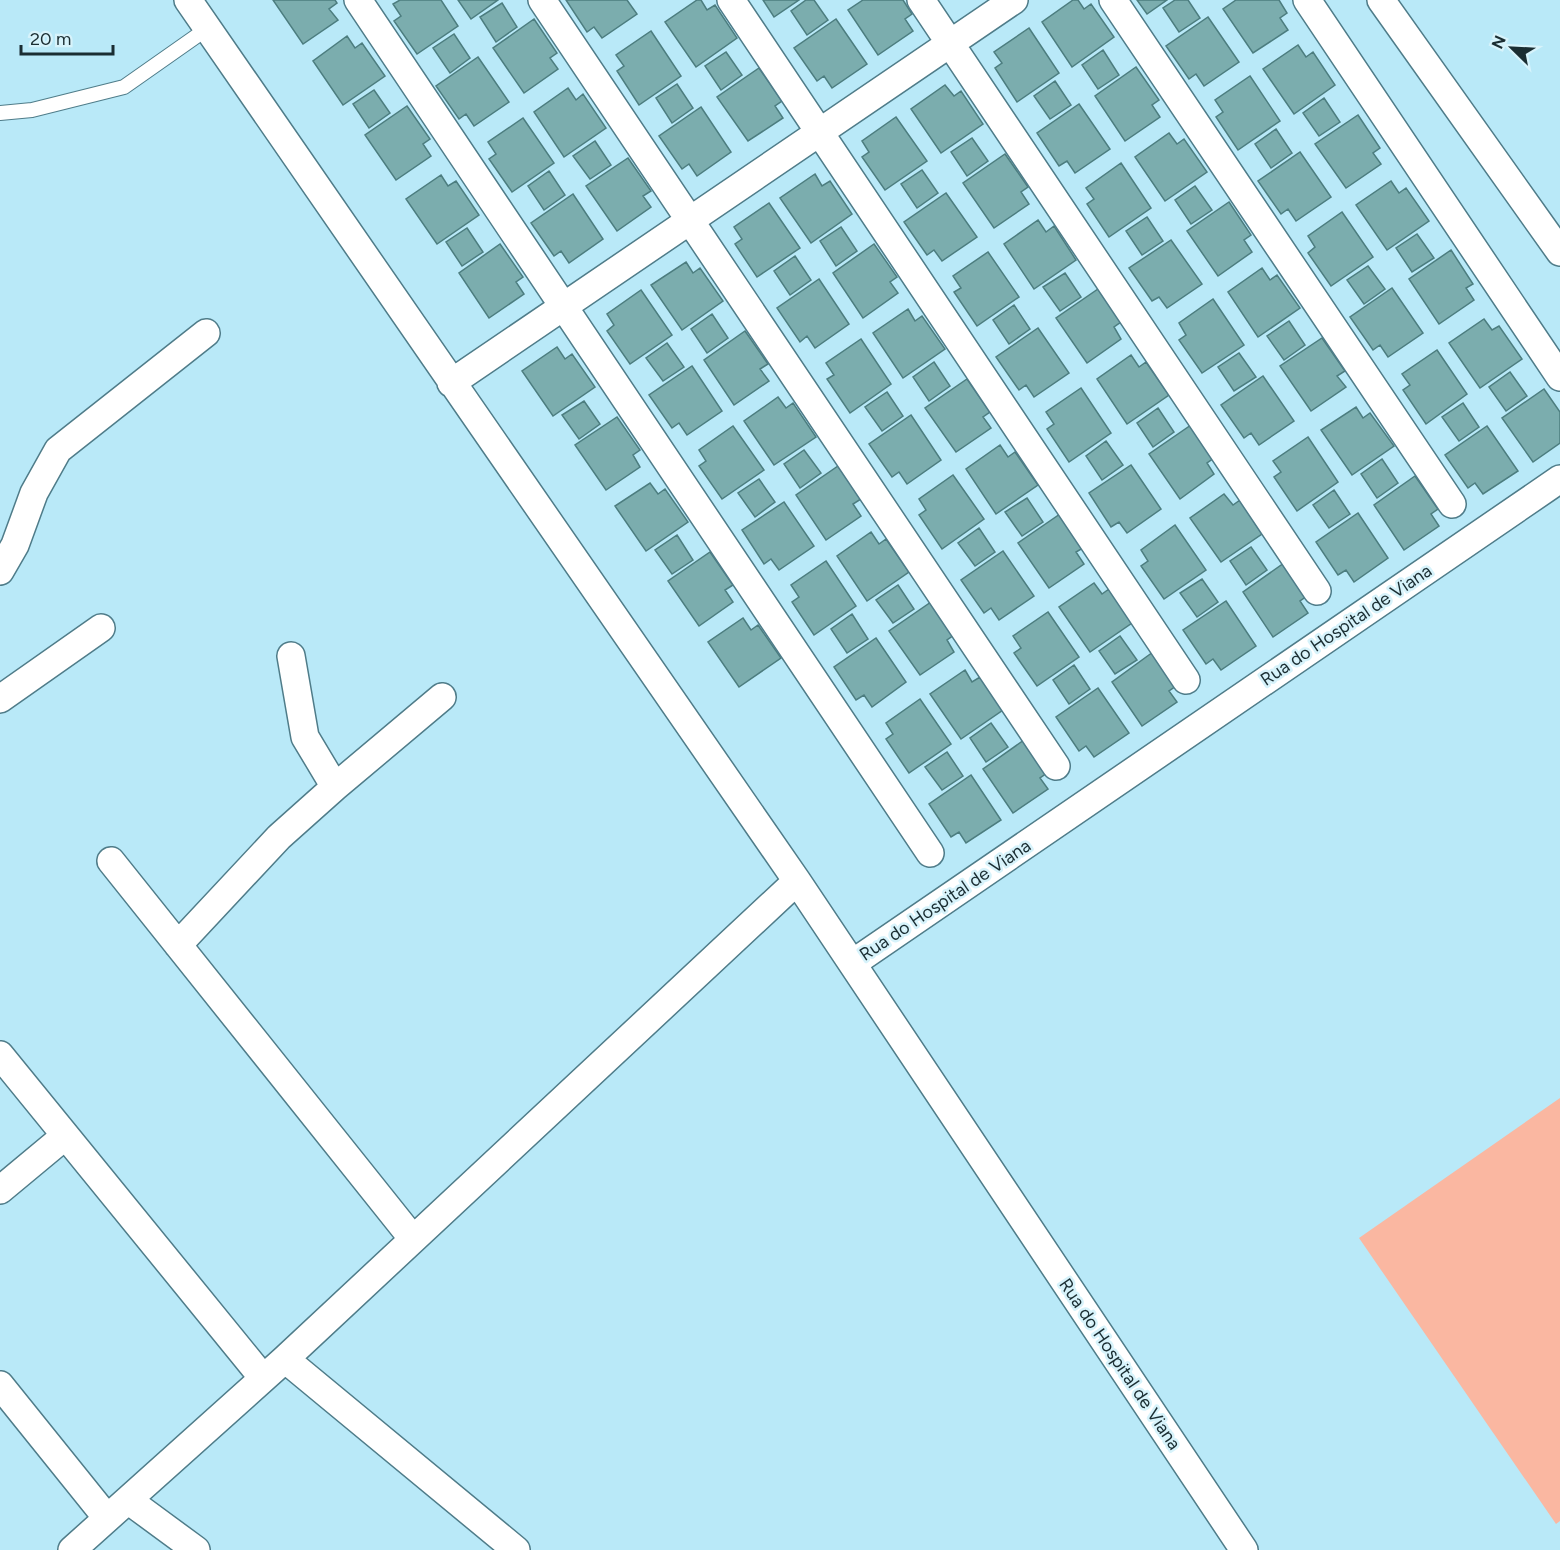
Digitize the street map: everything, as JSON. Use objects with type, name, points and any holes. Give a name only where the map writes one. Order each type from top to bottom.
[{"type":"street","points":[[188,0],[853,963]]},
{"type":"street","points":[[358,0],[930,853]]},
{"type":"street","points":[[542,0],[1056,766]]},
{"type":"street","points":[[731,0],[1186,680]]},
{"type":"street","points":[[921,0],[1317,591]]},
{"type":"street","points":[[451,383],[1014,0]]},
{"type":"street","points":[[1113,0],[1452,504]]},
{"type":"street","points":[[1307,0],[1560,377]]},
{"type":"street","points":[[1381,0],[1559,247]]},
{"type":"street","points":[[0,571],[15,545],[34,493],[58,450],[206,333]]},
{"type":"street","name":"Rua do Hospital de Viana","points":[[1244,1550],[853,963],[1560,479]]},
{"type":"street","points":[[0,699],[101,628]]},
{"type":"street","points":[[291,657],[304,737],[334,787]]},
{"type":"street","points":[[178,945],[279,837],[334,787],[442,697]]},
{"type":"street","points":[[111,861],[413,1239]]},
{"type":"street","points":[[72,1550],[285,1359],[797,881]]},
{"type":"street","points":[[0,1055],[263,1378]]},
{"type":"street","points":[[0,1190],[65,1136]]},
{"type":"street","points":[[285,1359],[516,1550]]},
{"type":"street","points":[[0,1384],[107,1518]]},
{"type":"street","points":[[128,1500],[196,1550]]},
{"type":"lane","points":[[0,112],[32,110],[124,87],[208,28]]},
{"type":"shaded area","points":[[1560,1098],[1560,1521],[1556,1524],[1359,1238]]},
{"type":"building","points":[[273,0],[335,0],[337,3],[329,9],[338,20],[303,44]]},
{"type":"building","points":[[400,0],[441,0],[458,26],[417,54],[394,21],[401,16],[393,4]]},
{"type":"building","points":[[458,0],[498,0],[471,19]]},
{"type":"building","points":[[566,0],[627,0],[637,14],[602,38],[594,27],[587,32]]},
{"type":"building","points":[[697,0],[701,0],[707,10],[715,5],[737,38],[696,67],[665,22]]},
{"type":"building","points":[[763,0],[799,0],[774,17]]},
{"type":"building","points":[[806,0],[814,0],[828,20],[807,35],[791,11]]},
{"type":"building","points":[[863,0],[903,0],[912,14],[905,19],[913,31],[878,55],[848,10]]},
{"type":"building","points":[[1073,0],[1078,0],[1084,9],[1091,4],[1114,37],[1072,67],[1042,22]]},
{"type":"building","points":[[1137,0],[1167,0],[1147,14]]},
{"type":"building","points":[[1175,0],[1188,0],[1200,18],[1179,32],[1163,8]]},
{"type":"building","points":[[1236,0],[1279,0],[1287,13],[1280,18],[1288,30],[1253,53],[1223,9]]},
{"type":"building","points":[[502,3],[517,27],[496,42],[480,17]]},
{"type":"building","points":[[1208,17],[1239,62],[1204,86],[1196,74],[1189,79],[1166,46]]},
{"type":"building","points":[[534,19],[557,53],[550,58],[558,69],[524,93],[493,48]]},
{"type":"building","points":[[836,19],[867,64],[832,88],[824,76],[817,81],[794,48]]},
{"type":"building","points":[[1029,28],[1059,73],[1017,102],[995,68],[1002,63],[994,52]]},
{"type":"building","points":[[651,31],[681,76],[639,105],[617,71],[624,66],[616,55]]},
{"type":"building","points":[[454,34],[470,58],[450,73],[433,48]]},
{"type":"building","points":[[347,36],[355,48],[362,43],[385,76],[343,105],[313,61]]},
{"type":"building","points":[[1298,45],[1306,57],[1313,52],[1335,85],[1294,114],[1263,69]]},
{"type":"building","points":[[1103,50],[1119,75],[1098,89],[1082,65]]},
{"type":"building","points":[[726,52],[742,75],[721,90],[705,66]]},
{"type":"building","points":[[478,57],[509,102],[474,126],[466,114],[459,119],[436,86]]},
{"type":"building","points":[[1136,67],[1159,100],[1152,105],[1160,117],[1125,141],[1095,96]]},
{"type":"building","points":[[759,68],[782,101],[775,106],[783,118],[748,141],[717,97]]},
{"type":"building","points":[[1250,76],[1280,121],[1238,150],[1216,117],[1223,112],[1215,100]]},
{"type":"building","points":[[1055,81],[1071,105],[1050,119],[1034,96]]},
{"type":"building","points":[[677,84],[693,108],[672,123],[656,98]]},
{"type":"building","points":[[945,85],[954,96],[961,91],[983,124],[941,153],[911,109]]},
{"type":"building","points":[[568,88],[576,100],[583,94],[606,128],[564,157],[534,112]]},
{"type":"building","points":[[374,90],[390,113],[369,128],[353,104]]},
{"type":"building","points":[[1324,98],[1340,122],[1319,136],[1303,113]]},
{"type":"building","points":[[1079,104],[1110,149],[1075,173],[1067,161],[1059,166],[1037,133]]},
{"type":"building","points":[[407,106],[430,139],[423,144],[431,156],[396,180],[365,135]]},
{"type":"building","points":[[701,107],[731,152],[697,176],[689,164],[682,169],[659,136]]},
{"type":"building","points":[[1358,115],[1380,148],[1373,153],[1381,164],[1346,188],[1315,144]]},
{"type":"building","points":[[896,117],[927,161],[885,190],[862,157],[869,152],[862,141]]},
{"type":"building","points":[[523,118],[554,163],[512,192],[489,159],[496,154],[488,142]]},
{"type":"building","points":[[1276,129],[1292,153],[1271,168],[1255,144]]},
{"type":"building","points":[[1169,133],[1177,144],[1184,139],[1207,172],[1165,201],[1135,157]]},
{"type":"building","points":[[972,138],[988,161],[967,176],[951,152]]},
{"type":"building","points":[[595,141],[611,165],[590,179],[573,156]]},
{"type":"building","points":[[1300,152],[1331,197],[1296,221],[1288,209],[1281,214],[1258,181]]},
{"type":"building","points":[[1005,154],[1028,187],[1021,192],[1029,204],[994,228],[963,183]]},
{"type":"building","points":[[628,158],[651,191],[643,196],[651,207],[617,231],[586,186]]},
{"type":"building","points":[[1121,163],[1151,208],[1109,237],[1087,204],[1094,199],[1086,188]]},
{"type":"building","points":[[922,170],[938,193],[917,208],[901,184]]},
{"type":"building","points":[[549,171],[565,195],[544,210],[528,186]]},
{"type":"building","points":[[815,174],[822,186],[830,181],[852,214],[811,243],[780,198]]},
{"type":"building","points":[[441,175],[448,186],[456,181],[479,215],[437,244],[406,199]]},
{"type":"building","points":[[1391,181],[1399,193],[1406,188],[1429,221],[1387,250],[1356,205]]},
{"type":"building","points":[[1195,186],[1212,210],[1191,224],[1175,200]]},
{"type":"building","points":[[946,193],[977,237],[942,261],[934,250],[927,255],[904,222]]},
{"type":"building","points":[[573,194],[603,239],[569,263],[561,251],[554,256],[531,223]]},
{"type":"building","points":[[1229,202],[1251,235],[1244,240],[1252,252],[1218,276],[1187,231]]},
{"type":"building","points":[[769,203],[800,248],[757,277],[735,244],[742,239],[734,227]]},
{"type":"building","points":[[1342,212],[1373,257],[1331,286],[1308,253],[1315,247],[1308,236]]},
{"type":"building","points":[[1147,217],[1163,241],[1142,255],[1126,231]]},
{"type":"building","points":[[1038,220],[1046,232],[1054,226],[1076,260],[1034,289],[1004,244]]},
{"type":"building","points":[[841,227],[857,251],[836,266],[820,241]]},
{"type":"building","points":[[467,228],[483,252],[462,266],[446,242]]},
{"type":"building","points":[[1417,234],[1434,258],[1412,272],[1396,248]]},
{"type":"building","points":[[1171,240],[1202,284],[1167,308],[1159,297],[1152,301],[1129,268]]},
{"type":"building","points":[[500,244],[523,277],[516,282],[524,294],[489,318],[459,273]]},
{"type":"building","points":[[874,244],[897,277],[890,282],[898,293],[863,318],[833,273]]},
{"type":"building","points":[[1451,250],[1473,284],[1466,288],[1474,300],[1439,324],[1409,279]]},
{"type":"building","points":[[988,252],[1019,297],[977,326],[954,292],[961,288],[953,276]]},
{"type":"building","points":[[795,256],[811,280],[790,295],[774,271]]},
{"type":"building","points":[[686,262],[693,273],[700,268],[723,301],[682,330],[651,285]]},
{"type":"building","points":[[1368,266],[1385,289],[1364,304],[1347,280]]},
{"type":"building","points":[[1262,268],[1270,280],[1277,275],[1300,308],[1258,337],[1228,292]]},
{"type":"building","points":[[1065,273],[1081,297],[1060,311],[1043,287]]},
{"type":"building","points":[[819,279],[849,324],[815,348],[807,336],[800,342],[777,308]]},
{"type":"building","points":[[1392,288],[1423,333],[1388,357],[1380,345],[1373,350],[1350,317]]},
{"type":"building","points":[[1098,289],[1121,322],[1114,327],[1121,339],[1087,363],[1056,318]]},
{"type":"building","points":[[641,290],[672,335],[630,364],[607,331],[614,325],[607,314]]},
{"type":"building","points":[[1213,299],[1244,345],[1202,373],[1179,340],[1186,335],[1179,323]]},
{"type":"building","points":[[1014,305],[1030,329],[1009,344],[993,320]]},
{"type":"building","points":[[908,309],[915,321],[922,316],[945,349],[903,378],[873,333]]},
{"type":"building","points":[[712,314],[728,338],[707,353],[691,329]]},
{"type":"building","points":[[1484,319],[1492,330],[1499,326],[1522,359],[1480,388],[1449,343]]},
{"type":"building","points":[[1289,321],[1305,345],[1284,360],[1267,336]]},
{"type":"building","points":[[1038,328],[1069,373],[1034,397],[1026,385],[1019,390],[996,357]]},
{"type":"building","points":[[745,331],[768,364],[760,369],[769,381],[734,405],[704,360]]},
{"type":"building","points":[[1322,338],[1345,371],[1337,376],[1346,387],[1311,411],[1280,366]]},
{"type":"building","points":[[861,339],[891,384],[850,413],[827,379],[834,375],[826,363]]},
{"type":"building","points":[[667,343],[684,367],[663,381],[646,358]]},
{"type":"building","points":[[557,347],[565,359],[572,354],[595,387],[553,416],[522,371]]},
{"type":"building","points":[[1437,350],[1467,394],[1426,424],[1403,390],[1410,385],[1402,374]]},
{"type":"building","points":[[1239,353],[1256,377],[1234,391],[1218,367]]},
{"type":"building","points":[[1131,355],[1139,367],[1146,362],[1169,395],[1127,424],[1097,379]]},
{"type":"building","points":[[934,362],[950,386],[929,401],[913,377]]},
{"type":"building","points":[[692,366],[722,411],[687,435],[679,423],[672,428],[649,395]]},
{"type":"building","points":[[1510,372],[1527,396],[1506,411],[1489,387]]},
{"type":"building","points":[[1263,376],[1294,421],[1259,445],[1251,433],[1244,438],[1221,405]]},
{"type":"building","points":[[967,379],[990,412],[983,417],[991,428],[956,452],[925,408]]},
{"type":"building","points":[[1081,388],[1111,433],[1069,462],[1047,429],[1054,424],[1046,412]]},
{"type":"building","points":[[1544,389],[1560,412],[1560,443],[1533,462],[1502,418]]},
{"type":"building","points":[[887,392],[903,416],[882,431],[865,407]]},
{"type":"building","points":[[778,397],[786,408],[793,403],[816,437],[774,465],[744,421]]},
{"type":"building","points":[[584,401],[600,424],[579,439],[562,415]]},
{"type":"building","points":[[1463,403],[1479,427],[1459,441],[1442,417]]},
{"type":"building","points":[[1356,407],[1363,418],[1370,413],[1394,446],[1352,475],[1321,430]]},
{"type":"building","points":[[1158,408],[1174,432],[1153,447],[1137,423]]},
{"type":"building","points":[[911,415],[941,460],[907,484],[899,472],[892,477],[869,444]]},
{"type":"building","points":[[617,417],[640,450],[633,455],[640,467],[606,490],[575,445]]},
{"type":"building","points":[[1191,425],[1214,458],[1207,463],[1214,474],[1180,499],[1149,454]]},
{"type":"building","points":[[733,426],[764,470],[722,499],[699,466],[706,461],[699,450]]},
{"type":"building","points":[[1487,426],[1518,471],[1483,494],[1475,483],[1468,488],[1445,455]]},
{"type":"building","points":[[1308,437],[1338,482],[1297,511],[1274,477],[1281,472],[1273,461]]},
{"type":"building","points":[[1106,441],[1123,465],[1102,480],[1086,456]]},
{"type":"building","points":[[1000,445],[1008,457],[1015,452],[1038,485],[996,514],[966,469]]},
{"type":"building","points":[[804,450],[821,473],[800,488],[784,464]]},
{"type":"building","points":[[1382,459],[1398,483],[1377,498],[1361,474]]},
{"type":"building","points":[[1131,465],[1161,509],[1127,533],[1119,522],[1111,527],[1089,493]]},
{"type":"building","points":[[838,466],[861,499],[853,504],[861,516],[826,540],[796,495]]},
{"type":"building","points":[[953,475],[984,519],[942,549],[919,515],[926,510],[919,499]]},
{"type":"building","points":[[1415,476],[1438,509],[1431,514],[1439,526],[1404,550],[1374,505]]},
{"type":"building","points":[[759,479],[775,502],[755,517],[738,493]]},
{"type":"building","points":[[650,483],[658,494],[665,489],[688,522],[646,551],[615,506]]},
{"type":"building","points":[[1334,490],[1350,514],[1329,528],[1313,505]]},
{"type":"building","points":[[1224,494],[1233,505],[1240,500],[1262,534],[1221,562],[1190,518]]},
{"type":"building","points":[[1027,498],[1043,522],[1022,536],[1005,512]]},
{"type":"building","points":[[784,502],[814,546],[779,570],[771,559],[764,564],[742,530]]},
{"type":"building","points":[[1358,513],[1388,558],[1354,582],[1346,570],[1338,575],[1316,542]]},
{"type":"building","points":[[1060,514],[1083,548],[1076,552],[1084,564],[1049,588],[1018,543]]},
{"type":"building","points":[[1175,525],[1206,570],[1164,599],[1141,566],[1148,561],[1141,550]]},
{"type":"building","points":[[979,528],[995,552],[975,566],[958,543]]},
{"type":"building","points":[[871,532],[879,544],[886,539],[909,572],[867,601],[837,556]]},
{"type":"building","points":[[677,535],[693,560],[672,574],[655,550]]},
{"type":"building","points":[[1251,547],[1267,570],[1246,585],[1230,561]]},
{"type":"building","points":[[1003,551],[1034,596],[999,620],[991,608],[984,613],[961,580]]},
{"type":"building","points":[[710,552],[733,585],[725,590],[733,602],[699,626],[668,581]]},
{"type":"building","points":[[826,561],[856,606],[814,635],[792,602],[799,597],[791,585]]},
{"type":"building","points":[[1284,563],[1307,596],[1300,601],[1308,613],[1273,637],[1243,592]]},
{"type":"building","points":[[1202,579],[1218,602],[1197,617],[1180,593]]},
{"type":"building","points":[[1094,583],[1102,594],[1109,589],[1132,623],[1090,652],[1059,607]]},
{"type":"building","points":[[898,585],[914,609],[893,623],[876,600]]},
{"type":"building","points":[[1226,601],[1256,646],[1221,670],[1213,659],[1206,664],[1183,630]]},
{"type":"building","points":[[931,602],[954,635],[947,640],[954,652],[920,675],[889,631]]},
{"type":"building","points":[[1048,612],[1079,657],[1037,686],[1014,653],[1021,648],[1013,636]]},
{"type":"building","points":[[852,614],[868,639],[847,653],[831,629]]},
{"type":"building","points":[[743,618],[751,630],[758,625],[781,658],[739,687],[708,642]]},
{"type":"building","points":[[1120,636],[1137,660],[1115,674],[1099,651]]},
{"type":"building","points":[[876,638],[906,682],[872,707],[864,695],[856,700],[834,667]]},
{"type":"building","points":[[1153,652],[1176,686],[1169,691],[1177,702],[1142,726],[1112,682]]},
{"type":"building","points":[[1074,665],[1090,689],[1069,704],[1053,680]]},
{"type":"building","points":[[965,670],[972,682],[980,677],[1003,710],[961,739],[930,694]]},
{"type":"building","points":[[1098,688],[1129,733],[1094,757],[1086,746],[1079,751],[1056,717]]},
{"type":"building","points":[[920,699],[951,744],[909,773],[886,739],[893,734],[886,723]]},
{"type":"building","points":[[991,723],[1008,747],[986,762],[970,738]]},
{"type":"building","points":[[1024,740],[1047,773],[1040,778],[1048,789],[1013,813],[983,769]]},
{"type":"building","points":[[947,752],[963,776],[942,790],[925,767]]},
{"type":"building","points":[[971,775],[1001,820],[966,843],[959,832],[951,837],[929,804]]}]
